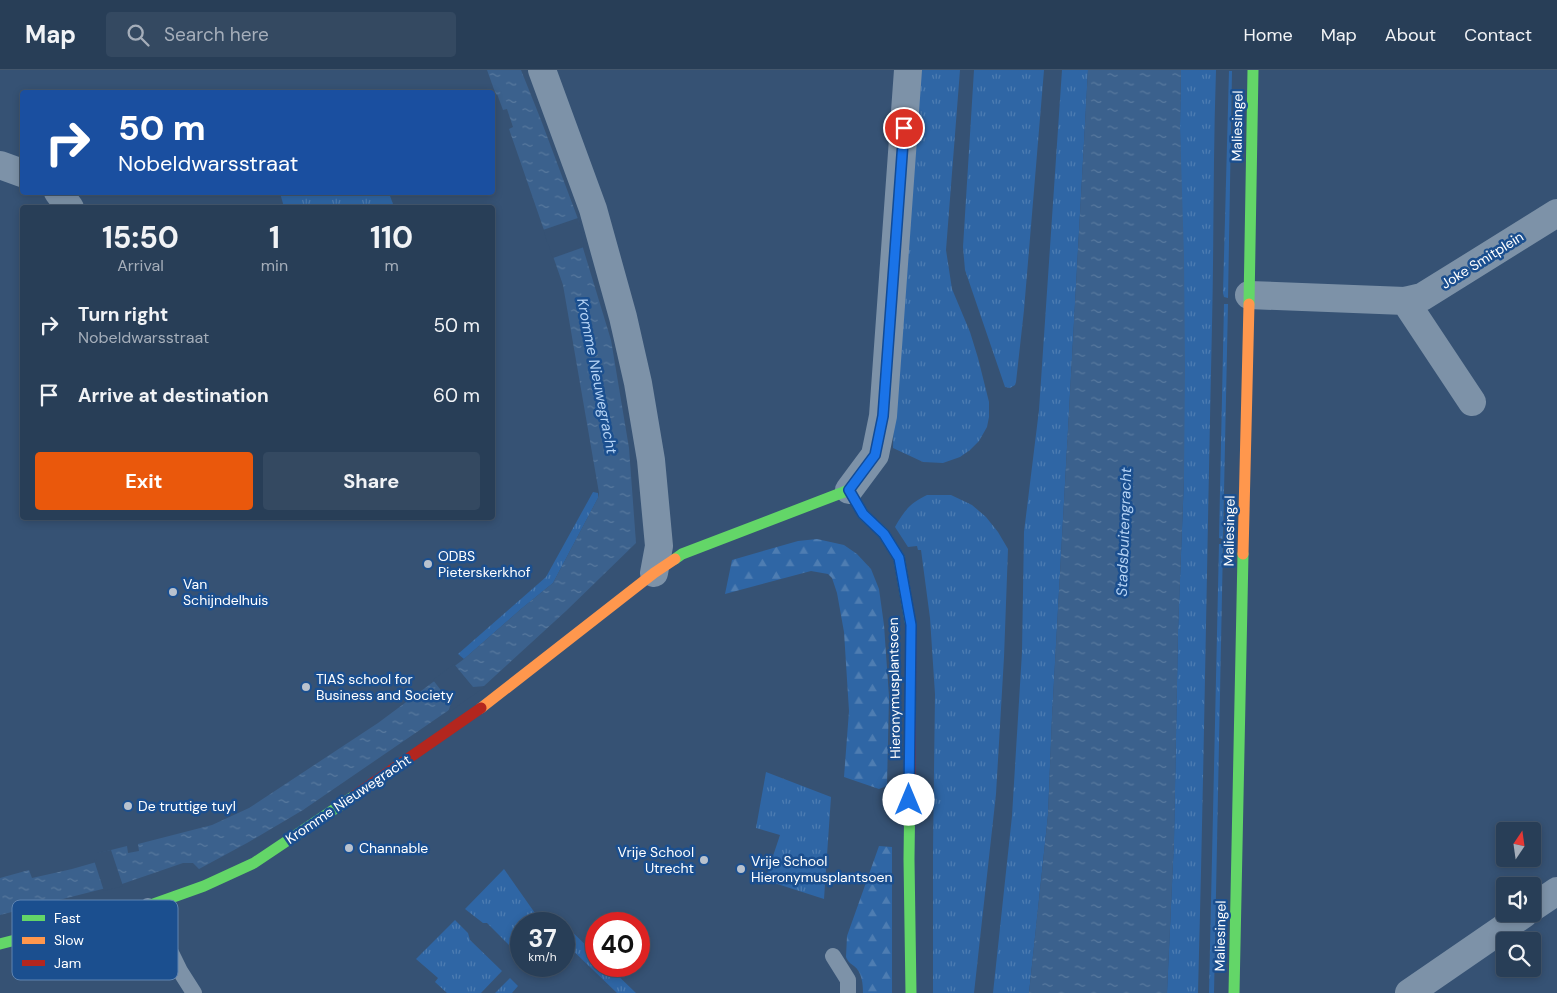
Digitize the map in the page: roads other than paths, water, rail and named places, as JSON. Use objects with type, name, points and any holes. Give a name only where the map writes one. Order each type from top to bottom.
[{"type":"street","points":[[542,70],[592,210],[623,317],[638,382],[651,460],[659,546],[654,573]]},
{"type":"street","points":[[849,490],[875,455],[883,416],[908,70]]},
{"type":"street","name":"Maliesingel","points":[[1234,993],[1253,70]]},
{"type":"street","points":[[0,165],[20,172]]},
{"type":"street","name":"Joke Smitplein","points":[[1249,295],[1405,301],[1422,297],[1557,214]]},
{"type":"street","points":[[1405,301],[1472,402]]},
{"type":"street","name":"Kromme Nieuwegracht","points":[[165,900],[204,886],[254,863],[358,794],[488,703],[654,573],[682,554],[849,490]]},
{"type":"street","name":"Hieronymusplantsoen","points":[[849,490],[863,514],[884,534],[899,558],[911,625],[909,859],[911,993]]},
{"type":"street","points":[[1541,902],[1557,891]]},
{"type":"street","points":[[1409,993],[1512,922]]},
{"type":"lane","points":[[833,956],[848,980],[848,993]]},
{"type":"lane","points":[[178,967],[194,993]]},
{"type":"water","points":[[487,70],[521,70],[578,219],[583,248],[611,340],[629,448],[636,543],[566,611],[484,686],[303,810],[247,843],[199,869],[193,863],[183,863],[122,884],[59,900],[12,900],[12,912],[0,915],[0,878],[29,870],[32,878],[72,869],[100,861],[99,853],[127,846],[128,853],[139,851],[138,844],[212,825],[249,808],[378,723],[464,659],[553,583],[599,493],[563,285],[509,129],[513,127],[507,109],[503,110]]},
{"type":"water","name":"Stadsbuitengracht","points":[[1088,70],[1181,70],[1180,126],[1185,368],[1184,478],[1178,631],[1174,841],[1167,993],[1029,993],[1048,815]]},
{"type":"place","name":"ODBS Pieterskerkhof","points":[[428,564]]},
{"type":"place","name":"Van Schijndelhuis","points":[[173,592]]},
{"type":"place","name":"TIAS school for Business and Society","points":[[306,687]]},
{"type":"place","name":"De truttige tuyl","points":[[128,806]]},
{"type":"place","name":"Channable","points":[[349,848]]},
{"type":"place","name":"Vrije School Utrecht","points":[[704,860]]},
{"type":"place","name":"Vrije School Hieronymusplantsoen","points":[[741,869]]}]
